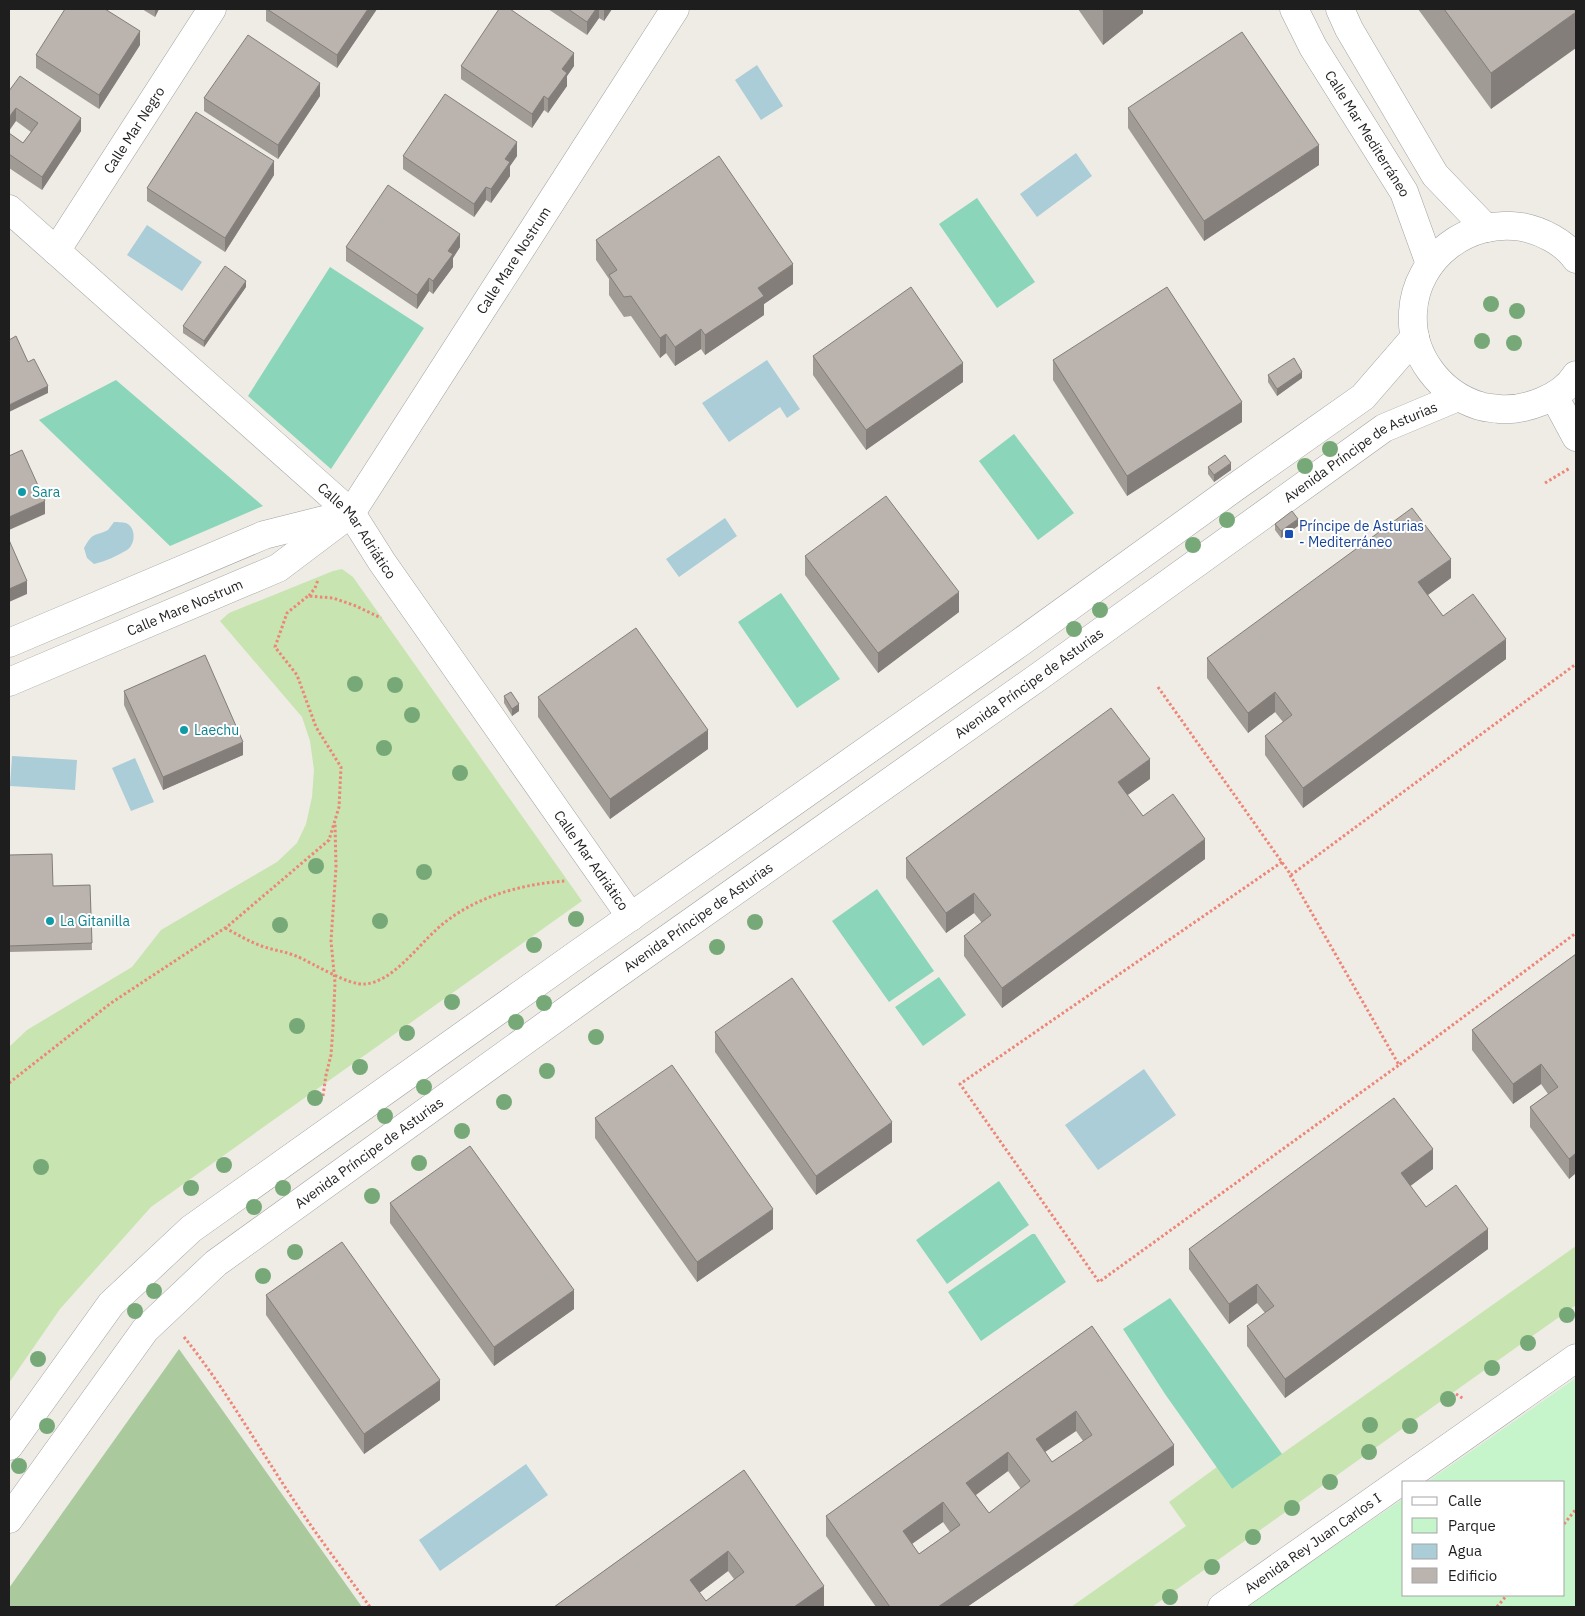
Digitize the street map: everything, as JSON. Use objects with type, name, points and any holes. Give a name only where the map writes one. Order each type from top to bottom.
[{"type":"street","name":"Calle Mar Negro","points":[[56,251],[212,9]]},
{"type":"street","name":"Calle Mare Nostrum","points":[[9,682],[278,568],[351,513],[675,9]]},
{"type":"street","name":"Calle Mar Mediterráneo","points":[[1294,9],[1313,47],[1404,192],[1430,264]]},
{"type":"street","points":[[1340,9],[1349,29],[1435,175],[1486,228]]},
{"type":"street","name":"Calle Mar Adriático","points":[[9,210],[351,513],[382,562],[631,918]]},
{"type":"street","points":[[1576,259],[1565,235],[1509,225],[1486,228],[1464,235],[1445,247],[1430,264],[1418,286],[1413,312],[1415,337],[1421,355],[1430,372],[1443,386],[1458,397],[1482,407],[1506,409],[1531,406],[1554,396],[1576,376]]},
{"type":"street","points":[[9,1446],[111,1304],[191,1229],[1018,644],[1363,397],[1415,337]]},
{"type":"street","points":[[1554,396],[1576,437]]},
{"type":"street","name":"Avenida Príncipe de Asturias","points":[[9,1519],[145,1330],[216,1263],[602,985],[1041,675],[1384,428],[1458,397]]},
{"type":"street","points":[[9,643],[264,535],[351,513]]},
{"type":"street","name":"Avenida Rey Juan Carlos I","points":[[1222,1607],[1576,1358]]},
{"type":"path","points":[[1545,483],[1570,468]]},
{"type":"path","points":[[9,1083],[112,1003],[225,928],[329,840],[339,807],[340,767],[316,728],[296,675],[275,647],[288,613],[308,596],[315,588],[318,579]]},
{"type":"path","points":[[308,596],[333,598],[356,606],[387,621]]},
{"type":"path","points":[[1290,874],[1576,664]]},
{"type":"path","points":[[1158,686],[1290,874],[1399,1065]]},
{"type":"path","points":[[323,1097],[331,1055],[335,992],[331,941],[336,867],[335,820]]},
{"type":"path","points":[[1282,862],[960,1084],[1099,1282],[1399,1065],[1576,934]]},
{"type":"path","points":[[225,928],[259,945],[294,956],[348,982],[365,985],[384,979],[437,929],[457,914],[489,897],[529,885],[550,881],[569,881]]},
{"type":"path","points":[[182,1334],[200,1357],[297,1506],[370,1607]]},
{"type":"path","points":[[1565,1523],[1576,1509]]},
{"type":"path","points":[[1497,1607],[1506,1596]]},
{"type":"green space","points":[[977,198],[1035,282],[997,308],[939,224]]},
{"type":"green space","points":[[330,267],[424,328],[331,469],[248,396]]},
{"type":"green space","points":[[116,380],[263,506],[170,546],[39,420]]},
{"type":"green space","points":[[1014,434],[1074,513],[1038,540],[979,461]]},
{"type":"green space","points":[[342,569],[353,577],[582,901],[151,1207],[60,1309],[9,1383],[9,1047],[27,1030],[132,967],[161,930],[277,862],[297,843],[306,824],[312,797],[314,770],[310,741],[302,717],[220,621],[229,613]]},
{"type":"green space","points":[[781,593],[840,679],[797,708],[738,622]]},
{"type":"green space","points":[[877,889],[934,971],[889,1002],[832,921]]},
{"type":"green space","points":[[939,977],[966,1015],[923,1046],[895,1007]]},
{"type":"green space","points":[[999,1181],[1029,1225],[947,1284],[916,1240]]},
{"type":"green space","points":[[1032,1234],[1035,1234],[1066,1282],[981,1341],[948,1292]]},
{"type":"green space","points":[[1576,1246],[1576,1305],[1152,1607],[1071,1607],[1186,1526],[1169,1502],[1217,1467],[1232,1489]]},
{"type":"green space","points":[[1170,1298],[1282,1454],[1232,1489],[1165,1394],[1123,1329]]},
{"type":"green space","points":[[179,1349],[362,1607],[9,1607],[9,1588]]},
{"type":"green space","points":[[1576,1378],[1576,1607],[1246,1607],[1402,1499],[1402,1596],[1565,1596],[1565,1481],[1428,1481]]},
{"type":"water","points":[[757,65],[783,106],[761,120],[735,80]]},
{"type":"water","points":[[1076,153],[1092,176],[1037,217],[1020,194]]},
{"type":"water","points":[[147,225],[202,262],[182,291],[127,255]]},
{"type":"water","points":[[767,360],[800,409],[787,418],[780,407],[729,442],[702,403]]},
{"type":"water","points":[[725,518],[737,536],[679,577],[666,559]]},
{"type":"water","points":[[114,522],[126,523],[132,528],[134,536],[132,544],[127,550],[94,564],[87,558],[84,548],[89,539],[108,530]]},
{"type":"water","points":[[12,756],[77,760],[75,790],[10,786]]},
{"type":"water","points":[[135,758],[154,802],[131,811],[112,768]]},
{"type":"water","points":[[1144,1069],[1176,1115],[1098,1170],[1065,1125]]},
{"type":"water","points":[[526,1464],[548,1495],[440,1571],[419,1540]]},
{"type":"building","points":[[65,9],[105,9],[140,31],[99,95],[36,55]]},
{"type":"building","points":[[267,9],[368,9],[337,55]]},
{"type":"building","points":[[499,9],[510,9],[574,53],[562,69],[567,73],[548,99],[544,96],[532,114],[461,66]]},
{"type":"building","points":[[568,9],[596,9],[587,22]]},
{"type":"building","points":[[1444,9],[1574,9],[1576,12],[1491,73]]},
{"type":"building","points":[[1242,32],[1319,145],[1204,221],[1128,108]]},
{"type":"building","points":[[248,35],[320,83],[278,145],[204,98]]},
{"type":"building","points":[[20,76],[81,118],[42,177],[9,154],[9,133],[23,143],[38,123],[16,108],[9,117],[9,91]]},
{"type":"building","points":[[445,94],[517,142],[505,159],[510,162],[491,189],[486,187],[474,204],[403,156]]},
{"type":"building","points":[[196,112],[274,161],[225,238],[147,188]]},
{"type":"building","points":[[719,156],[793,264],[758,288],[764,296],[705,335],[701,329],[675,347],[666,334],[660,338],[631,296],[624,297],[609,275],[617,270],[596,240]]},
{"type":"building","points":[[388,185],[460,234],[448,251],[453,254],[433,281],[429,278],[417,295],[346,247]]},
{"type":"building","points":[[225,266],[246,281],[204,341],[183,326]]},
{"type":"building","points":[[911,287],[963,363],[866,430],[813,356]]},
{"type":"building","points":[[1167,287],[1242,402],[1127,476],[1053,360]]},
{"type":"building","points":[[16,336],[28,362],[34,359],[48,386],[9,405],[9,340]]},
{"type":"building","points":[[1294,358],[1302,372],[1277,389],[1268,375]]},
{"type":"building","name":"Sara","points":[[22,450],[45,501],[9,517],[9,456]]},
{"type":"building","points":[[1225,455],[1231,463],[1214,475],[1208,467]]},
{"type":"building","points":[[886,496],[959,592],[878,653],[805,556]]},
{"type":"building","points":[[1412,508],[1451,559],[1418,582],[1443,616],[1473,594],[1506,639],[1303,788],[1265,736],[1292,715],[1275,692],[1248,713],[1207,658]]},
{"type":"building","points":[[1292,511],[1298,519],[1281,531],[1275,524]]},
{"type":"building","points":[[9,540],[27,581],[9,589]]},
{"type":"building","points":[[636,628],[708,730],[610,799],[538,697]]},
{"type":"building","name":"Laechu","points":[[205,655],[243,742],[163,777],[124,691]]},
{"type":"building","points":[[511,692],[519,704],[512,709],[504,696]]},
{"type":"building","points":[[1111,708],[1150,759],[1118,782],[1143,816],[1173,794],[1205,839],[1002,988],[964,936],[991,915],[974,893],[946,913],[906,858]]},
{"type":"building","name":"La Gitanilla","points":[[52,854],[53,886],[90,885],[92,943],[9,946],[9,855]]},
{"type":"building","points":[[1576,954],[1576,1153],[1569,1159],[1530,1107],[1558,1087],[1541,1064],[1513,1084],[1472,1030]]},
{"type":"building","points":[[792,978],[892,1122],[816,1176],[715,1032]]},
{"type":"building","points":[[672,1065],[773,1209],[697,1262],[595,1118]]},
{"type":"building","points":[[1394,1098],[1433,1149],[1401,1173],[1426,1207],[1456,1185],[1488,1229],[1285,1379],[1247,1326],[1274,1306],[1257,1284],[1229,1304],[1189,1249]]},
{"type":"building","points":[[470,1146],[574,1290],[494,1347],[390,1203]]},
{"type":"building","points":[[342,1242],[440,1380],[364,1434],[266,1295]]},
{"type":"building","points":[[1092,1326],[1174,1445],[938,1607],[890,1607],[826,1516]],"holes":[[[1076,1411],[1092,1435],[1052,1462],[1036,1439]],[[1008,1452],[1030,1481],[989,1513],[966,1483]],[[943,1502],[960,1525],[919,1554],[903,1531]]]},
{"type":"building","points":[[744,1470],[824,1586],[794,1607],[554,1607]],"holes":[[[728,1551],[744,1572],[706,1601],[690,1580]]]},
{"type":"place","name":"Sara","points":[[22,492]]},
{"type":"place","name":"Príncipe de Asturias - Mediterráneo","points":[[1289,534]]},
{"type":"place","name":"Laechu","points":[[184,730]]},
{"type":"place","name":"La Gitanilla","points":[[50,921]]}]
